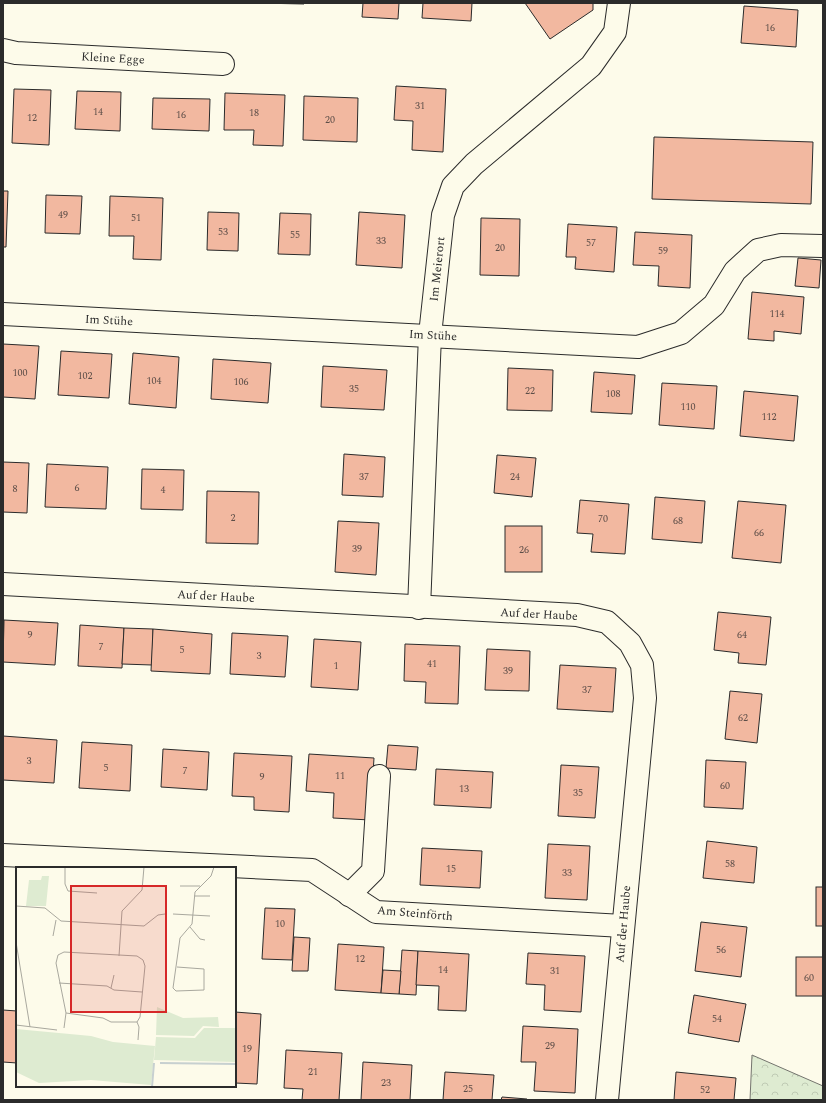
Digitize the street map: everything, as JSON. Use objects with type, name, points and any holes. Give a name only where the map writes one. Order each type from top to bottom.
[{"type":"street","name":"Im Meierort","points":[[419,608],[430,335],[443,215],[453,186],[474,164],[591,66],[615,32],[619,3]]},
{"type":"street","name":"Kleine Egge","points":[[3,50],[16,54],[223,64]]},
{"type":"street","name":"Im Stühe","points":[[3,314],[638,347],[681,333],[714,305],[735,271],[758,250],[781,245],[822,246]]},
{"type":"street","name":"Auf der Haube","points":[[3,584],[419,608],[577,615],[607,622],[630,644],[642,665],[645,698],[607,1100]]},
{"type":"street","points":[[349,895],[373,871],[379,776]]},
{"type":"street","name":"Am Steinförth","points":[[3,854],[312,870],[376,912],[623,926]]},
{"type":"green space","points":[[752,1055],[823,1086],[823,1100],[750,1100]]},
{"type":"building","points":[[258,3],[304,3],[304,4]]},
{"type":"building","points":[[363,3],[399,3],[398,19],[362,17]]},
{"type":"building","points":[[423,3],[472,3],[471,21],[422,18]]},
{"type":"building","points":[[525,3],[593,3],[593,10],[550,39]]},
{"type":"building","points":[[744,6],[798,10],[796,47],[741,43]]},
{"type":"building","points":[[396,86],[446,89],[443,152],[412,150],[413,121],[394,120]]},
{"type":"building","points":[[14,89],[51,90],[49,145],[12,143]]},
{"type":"building","points":[[77,91],[121,92],[120,131],[75,129]]},
{"type":"building","points":[[225,93],[285,95],[283,146],[253,145],[254,130],[224,130]]},
{"type":"building","points":[[304,96],[358,98],[357,142],[303,140]]},
{"type":"building","points":[[153,98],[210,99],[209,131],[152,129]]},
{"type":"building","points":[[654,137],[813,142],[811,204],[652,199]]},
{"type":"building","points":[[3,191],[8,191],[6,247],[3,247]]},
{"type":"building","points":[[46,195],[82,196],[80,234],[45,233]]},
{"type":"building","points":[[110,196],[163,198],[161,260],[133,259],[134,236],[109,236]]},
{"type":"building","points":[[208,212],[239,213],[238,251],[207,250]]},
{"type":"building","points":[[359,212],[405,215],[402,268],[356,265]]},
{"type":"building","points":[[280,213],[311,214],[310,255],[278,254]]},
{"type":"building","points":[[481,218],[520,219],[519,276],[480,275]]},
{"type":"building","points":[[568,224],[617,227],[614,272],[575,269],[576,257],[566,257]]},
{"type":"building","points":[[635,232],[692,235],[690,288],[658,286],[659,266],[633,265]]},
{"type":"building","points":[[798,258],[821,260],[819,288],[795,286]]},
{"type":"building","points":[[752,292],[804,297],[801,334],[774,331],[774,341],[748,339]]},
{"type":"building","points":[[3,344],[39,346],[35,399],[3,397]]},
{"type":"building","points":[[61,351],[112,354],[109,398],[58,395]]},
{"type":"building","points":[[133,353],[179,357],[176,408],[129,404]]},
{"type":"building","points":[[213,359],[271,363],[268,403],[211,399]]},
{"type":"building","points":[[323,366],[387,370],[384,410],[321,407]]},
{"type":"building","points":[[508,368],[553,370],[552,411],[507,410]]},
{"type":"building","points":[[594,372],[635,375],[632,414],[591,412]]},
{"type":"building","points":[[662,383],[717,386],[714,429],[659,425]]},
{"type":"building","points":[[744,391],[798,396],[794,441],[740,436]]},
{"type":"building","points":[[344,454],[385,457],[383,497],[342,495]]},
{"type":"building","points":[[497,455],[536,458],[532,497],[494,493]]},
{"type":"building","points":[[3,462],[29,463],[27,513],[3,512]]},
{"type":"building","points":[[47,464],[108,467],[106,509],[45,507]]},
{"type":"building","points":[[142,469],[184,470],[183,510],[141,509]]},
{"type":"building","points":[[207,491],[259,492],[258,544],[206,543]]},
{"type":"building","points":[[655,497],[705,501],[702,543],[652,539]]},
{"type":"building","points":[[580,500],[629,504],[625,554],[591,552],[593,534],[577,533]]},
{"type":"building","points":[[738,501],[786,505],[781,563],[732,558]]},
{"type":"building","points":[[338,521],[379,523],[376,575],[335,572]]},
{"type":"building","points":[[505,526],[542,526],[542,572],[505,572]]},
{"type":"building","points":[[718,612],[771,617],[766,665],[738,663],[739,653],[714,650]]},
{"type":"building","points":[[4,620],[58,623],[55,665],[3,662]]},
{"type":"building","points":[[80,625],[124,628],[122,668],[78,666]]},
{"type":"building","points":[[124,628],[153,629],[152,665],[122,664]]},
{"type":"building","points":[[153,629],[212,634],[210,674],[151,671]]},
{"type":"building","points":[[232,633],[288,636],[285,677],[230,674]]},
{"type":"building","points":[[314,639],[361,642],[358,690],[311,687]]},
{"type":"building","points":[[405,644],[460,646],[458,704],[425,703],[426,682],[404,681]]},
{"type":"building","points":[[487,649],[530,651],[529,691],[485,690]]},
{"type":"building","points":[[560,665],[616,668],[613,712],[557,709]]},
{"type":"building","points":[[730,691],[762,694],[757,743],[725,739]]},
{"type":"building","points":[[3,736],[57,740],[54,783],[3,780]]},
{"type":"building","points":[[82,742],[132,745],[130,791],[79,788]]},
{"type":"building","points":[[388,745],[418,747],[416,770],[386,768]]},
{"type":"building","points":[[163,749],[209,752],[207,790],[161,787]]},
{"type":"building","points":[[234,753],[292,756],[289,812],[254,810],[254,797],[232,796]]},
{"type":"building","points":[[309,754],[374,758],[370,820],[333,818],[334,793],[306,791]]},
{"type":"building","points":[[706,760],[746,762],[743,809],[704,807]]},
{"type":"building","points":[[561,765],[599,767],[595,818],[558,816]]},
{"type":"building","points":[[436,769],[493,772],[491,808],[434,805]]},
{"type":"building","points":[[707,841],[757,847],[754,883],[703,878]]},
{"type":"building","points":[[548,844],[590,846],[587,900],[545,898]]},
{"type":"building","points":[[422,848],[482,851],[480,888],[420,885]]},
{"type":"building","points":[[816,887],[823,887],[823,926],[816,926]]},
{"type":"building","points":[[265,908],[295,909],[292,960],[262,959]]},
{"type":"building","points":[[701,922],[747,927],[741,977],[695,971]]},
{"type":"building","points":[[294,937],[310,938],[308,971],[292,971]]},
{"type":"building","points":[[338,944],[384,947],[381,993],[335,990]]},
{"type":"building","points":[[402,950],[418,951],[416,995],[399,994]]},
{"type":"building","points":[[418,951],[469,954],[466,1011],[438,1010],[439,986],[416,985]]},
{"type":"building","points":[[528,953],[585,956],[581,1012],[544,1010],[545,985],[526,984]]},
{"type":"building","points":[[796,957],[823,957],[823,996],[796,996]]},
{"type":"building","points":[[383,970],[401,971],[399,994],[381,993]]},
{"type":"building","points":[[694,995],[746,1004],[739,1042],[688,1033]]},
{"type":"building","points":[[3,1010],[16,1011],[16,1063],[3,1062]]},
{"type":"building","points":[[236,1012],[261,1014],[257,1084],[236,1083]]},
{"type":"building","points":[[523,1026],[578,1029],[575,1093],[534,1091],[536,1062],[521,1062]]},
{"type":"building","points":[[286,1050],[342,1053],[339,1100],[302,1100],[303,1089],[284,1088]]},
{"type":"building","points":[[363,1062],[412,1065],[410,1100],[361,1100]]},
{"type":"building","points":[[445,1072],[494,1075],[492,1100],[443,1100]]},
{"type":"building","points":[[676,1072],[736,1078],[734,1100],[674,1100]]},
{"type":"building","points":[[502,1097],[527,1099],[527,1100],[501,1100]]}]
